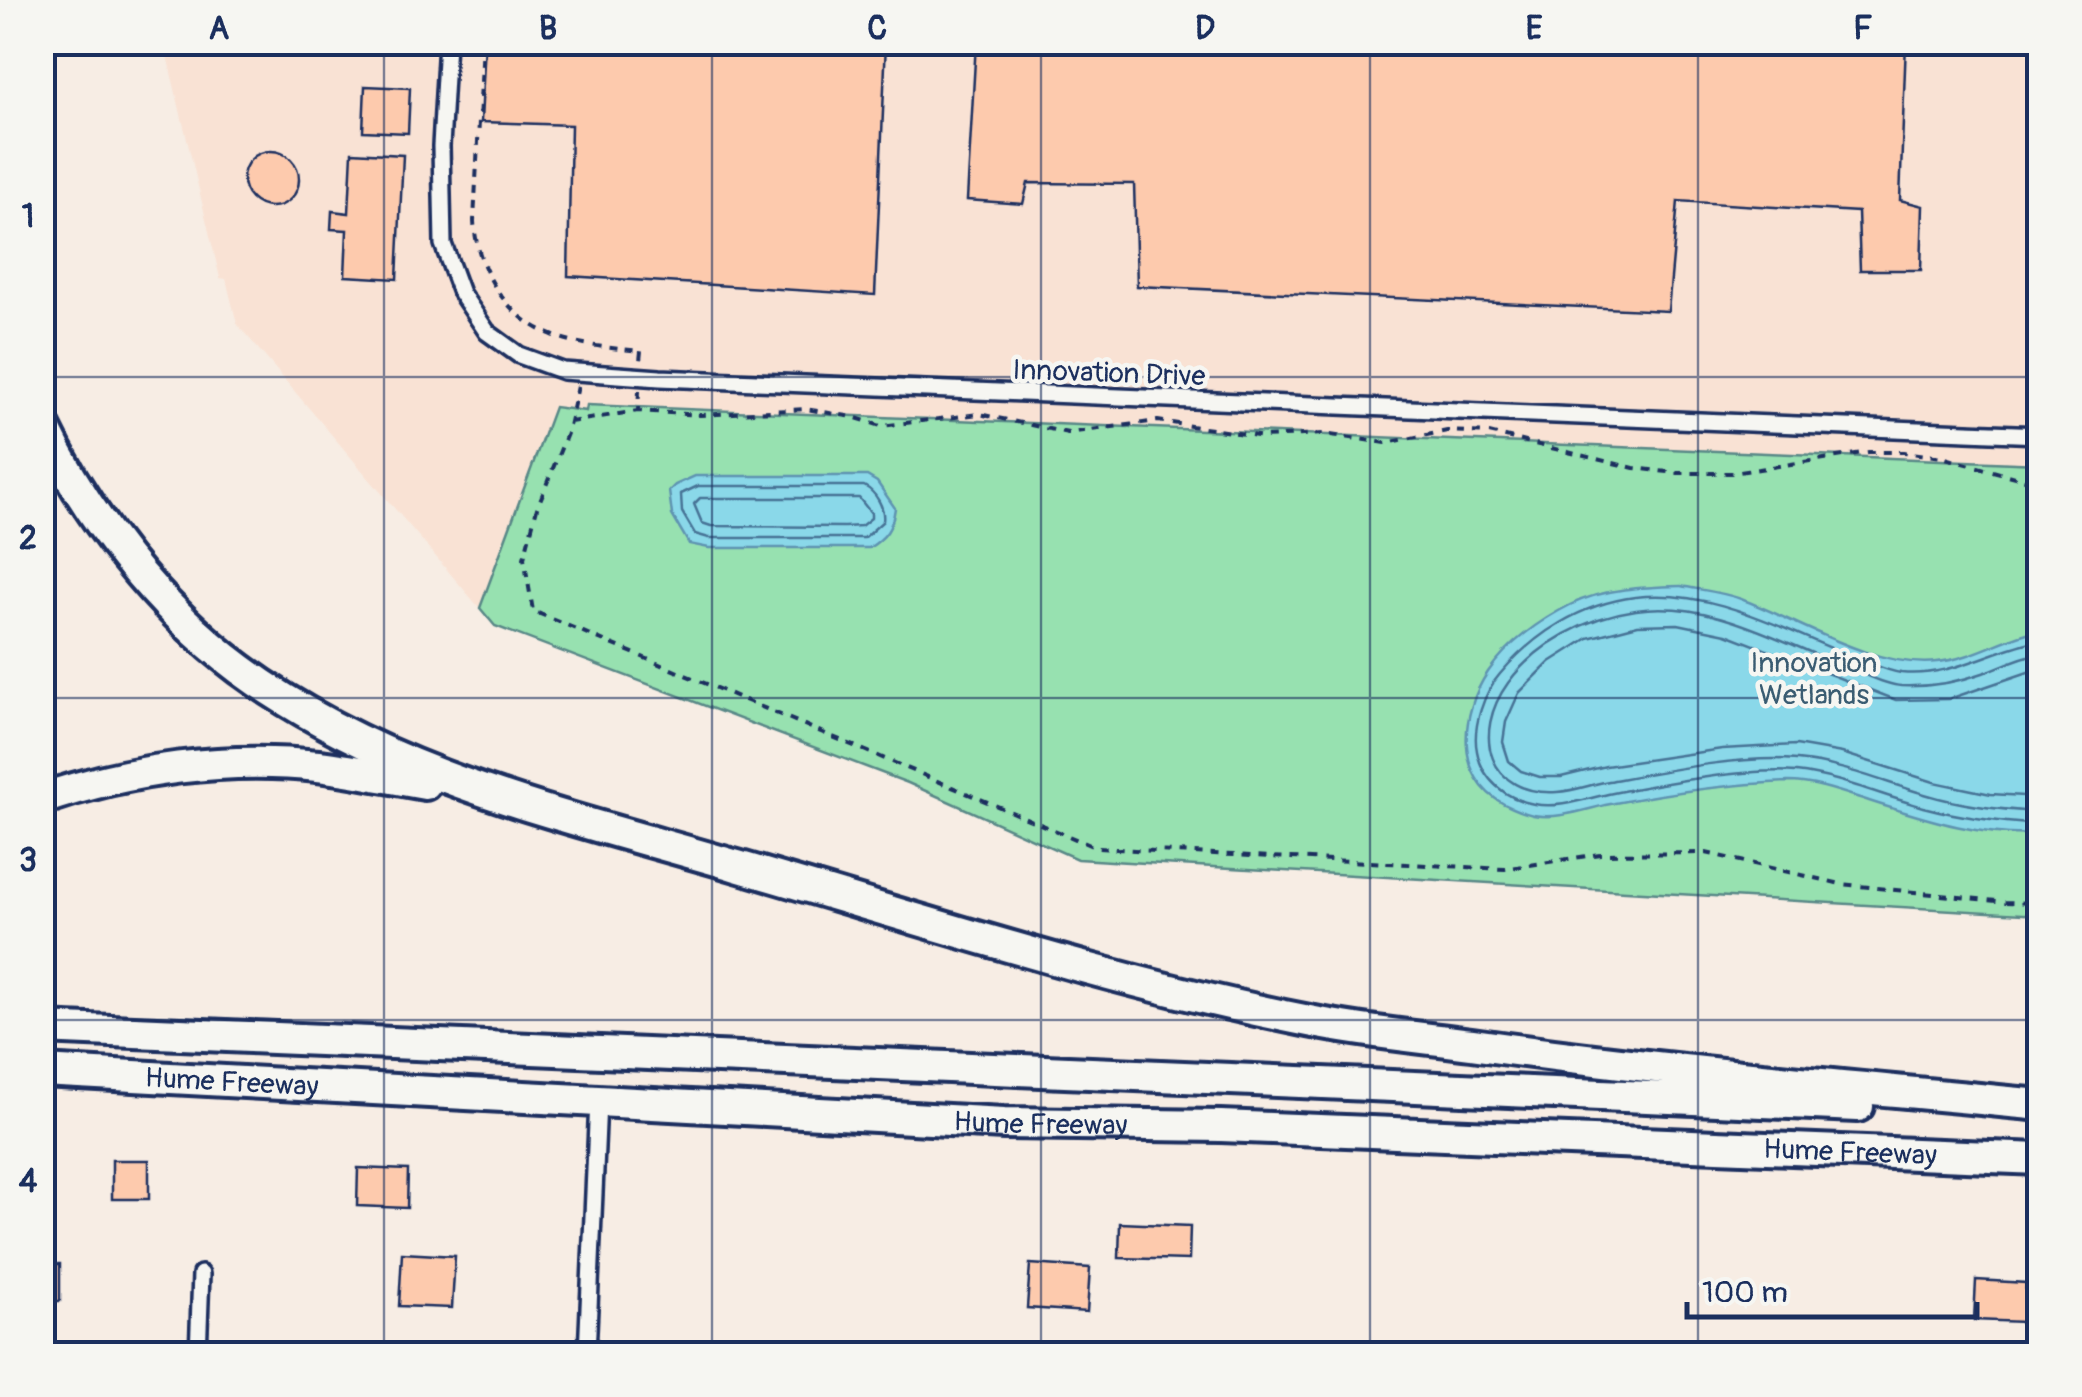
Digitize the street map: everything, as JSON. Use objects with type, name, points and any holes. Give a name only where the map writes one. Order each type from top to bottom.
[{"type":"highway","points":[[42,423],[82,496],[114,542],[200,636],[224,656],[284,699],[361,743],[497,796],[1113,976],[1312,1022],[1558,1056],[2040,1105]]},
{"type":"highway","points":[[42,799],[136,774],[229,764],[313,765],[497,796]]},
{"type":"highway","name":"Hume Freeway","points":[[42,1028],[2040,1113]]},
{"type":"highway","name":"Hume Freeway","points":[[42,1071],[1004,1123],[1221,1126],[2040,1160]]},
{"type":"highway","points":[[42,1087],[190,1078]]},
{"type":"street","name":"Innovation Drive","points":[[446,42],[441,146],[443,244],[461,293],[486,332],[519,355],[563,371],[2040,435]]},
{"type":"street","points":[[587,1354],[598,1101]]},
{"type":"street","points":[[198,1354],[201,1274]]},
{"type":"path","points":[[581,372],[570,422],[537,508],[524,558],[533,612],[1097,848],[1505,868],[1600,854],[1706,853],[1840,884],[2040,903]]},
{"type":"path","points":[[570,422],[638,411]]},
{"type":"shaded area","points":[[164,43],[2039,43],[2039,915],[1077,859],[908,783],[495,626],[237,324],[226,279],[220,278]]},
{"type":"green space","name":"Innovation Wetlands","points":[[587,405],[2039,464],[2039,915],[1077,859],[908,783],[495,626],[480,608],[554,407],[586,411]]},
{"type":"water","points":[[695,476],[867,476],[877,482],[895,508],[894,515],[887,532],[869,548],[709,548],[689,544],[672,515],[669,491]]},
{"type":"water","points":[[1681,586],[1734,597],[1863,651],[1913,662],[1950,660],[2039,630],[2039,834],[1996,833],[1953,825],[1798,782],[1679,792],[1553,816],[1522,812],[1488,793],[1470,762],[1468,725],[1479,688],[1514,642],[1583,599],[1624,590]]},
{"type":"building","points":[[485,42],[886,42],[875,295],[568,276],[571,125],[481,122]]},
{"type":"building","points":[[976,42],[1906,42],[1900,200],[1923,206],[1921,270],[1860,270],[1858,212],[1678,201],[1668,311],[1137,286],[1134,184],[1028,183],[1023,204],[967,200]]},
{"type":"building","points":[[365,86],[410,88],[408,133],[363,131]]},
{"type":"building","points":[[2040,93],[2040,325],[2027,324]]},
{"type":"building","points":[[271,151],[291,159],[299,179],[291,199],[271,207],[251,199],[243,179],[251,159]]},
{"type":"building","points":[[352,152],[403,155],[397,279],[345,276],[347,230],[331,229],[332,211],[349,213]]},
{"type":"building","points":[[112,1160],[149,1160],[149,1199],[112,1199]]},
{"type":"building","points":[[358,1168],[408,1170],[407,1208],[357,1206]]},
{"type":"building","points":[[1120,1223],[1190,1226],[1189,1260],[1119,1258]]},
{"type":"building","points":[[402,1253],[455,1256],[452,1308],[399,1306]]},
{"type":"building","points":[[42,1264],[60,1264],[60,1301],[42,1301]]},
{"type":"building","points":[[1030,1264],[1090,1268],[1087,1312],[1027,1308]]},
{"type":"building","points":[[1976,1280],[2026,1283],[2024,1322],[1974,1320]]}]
